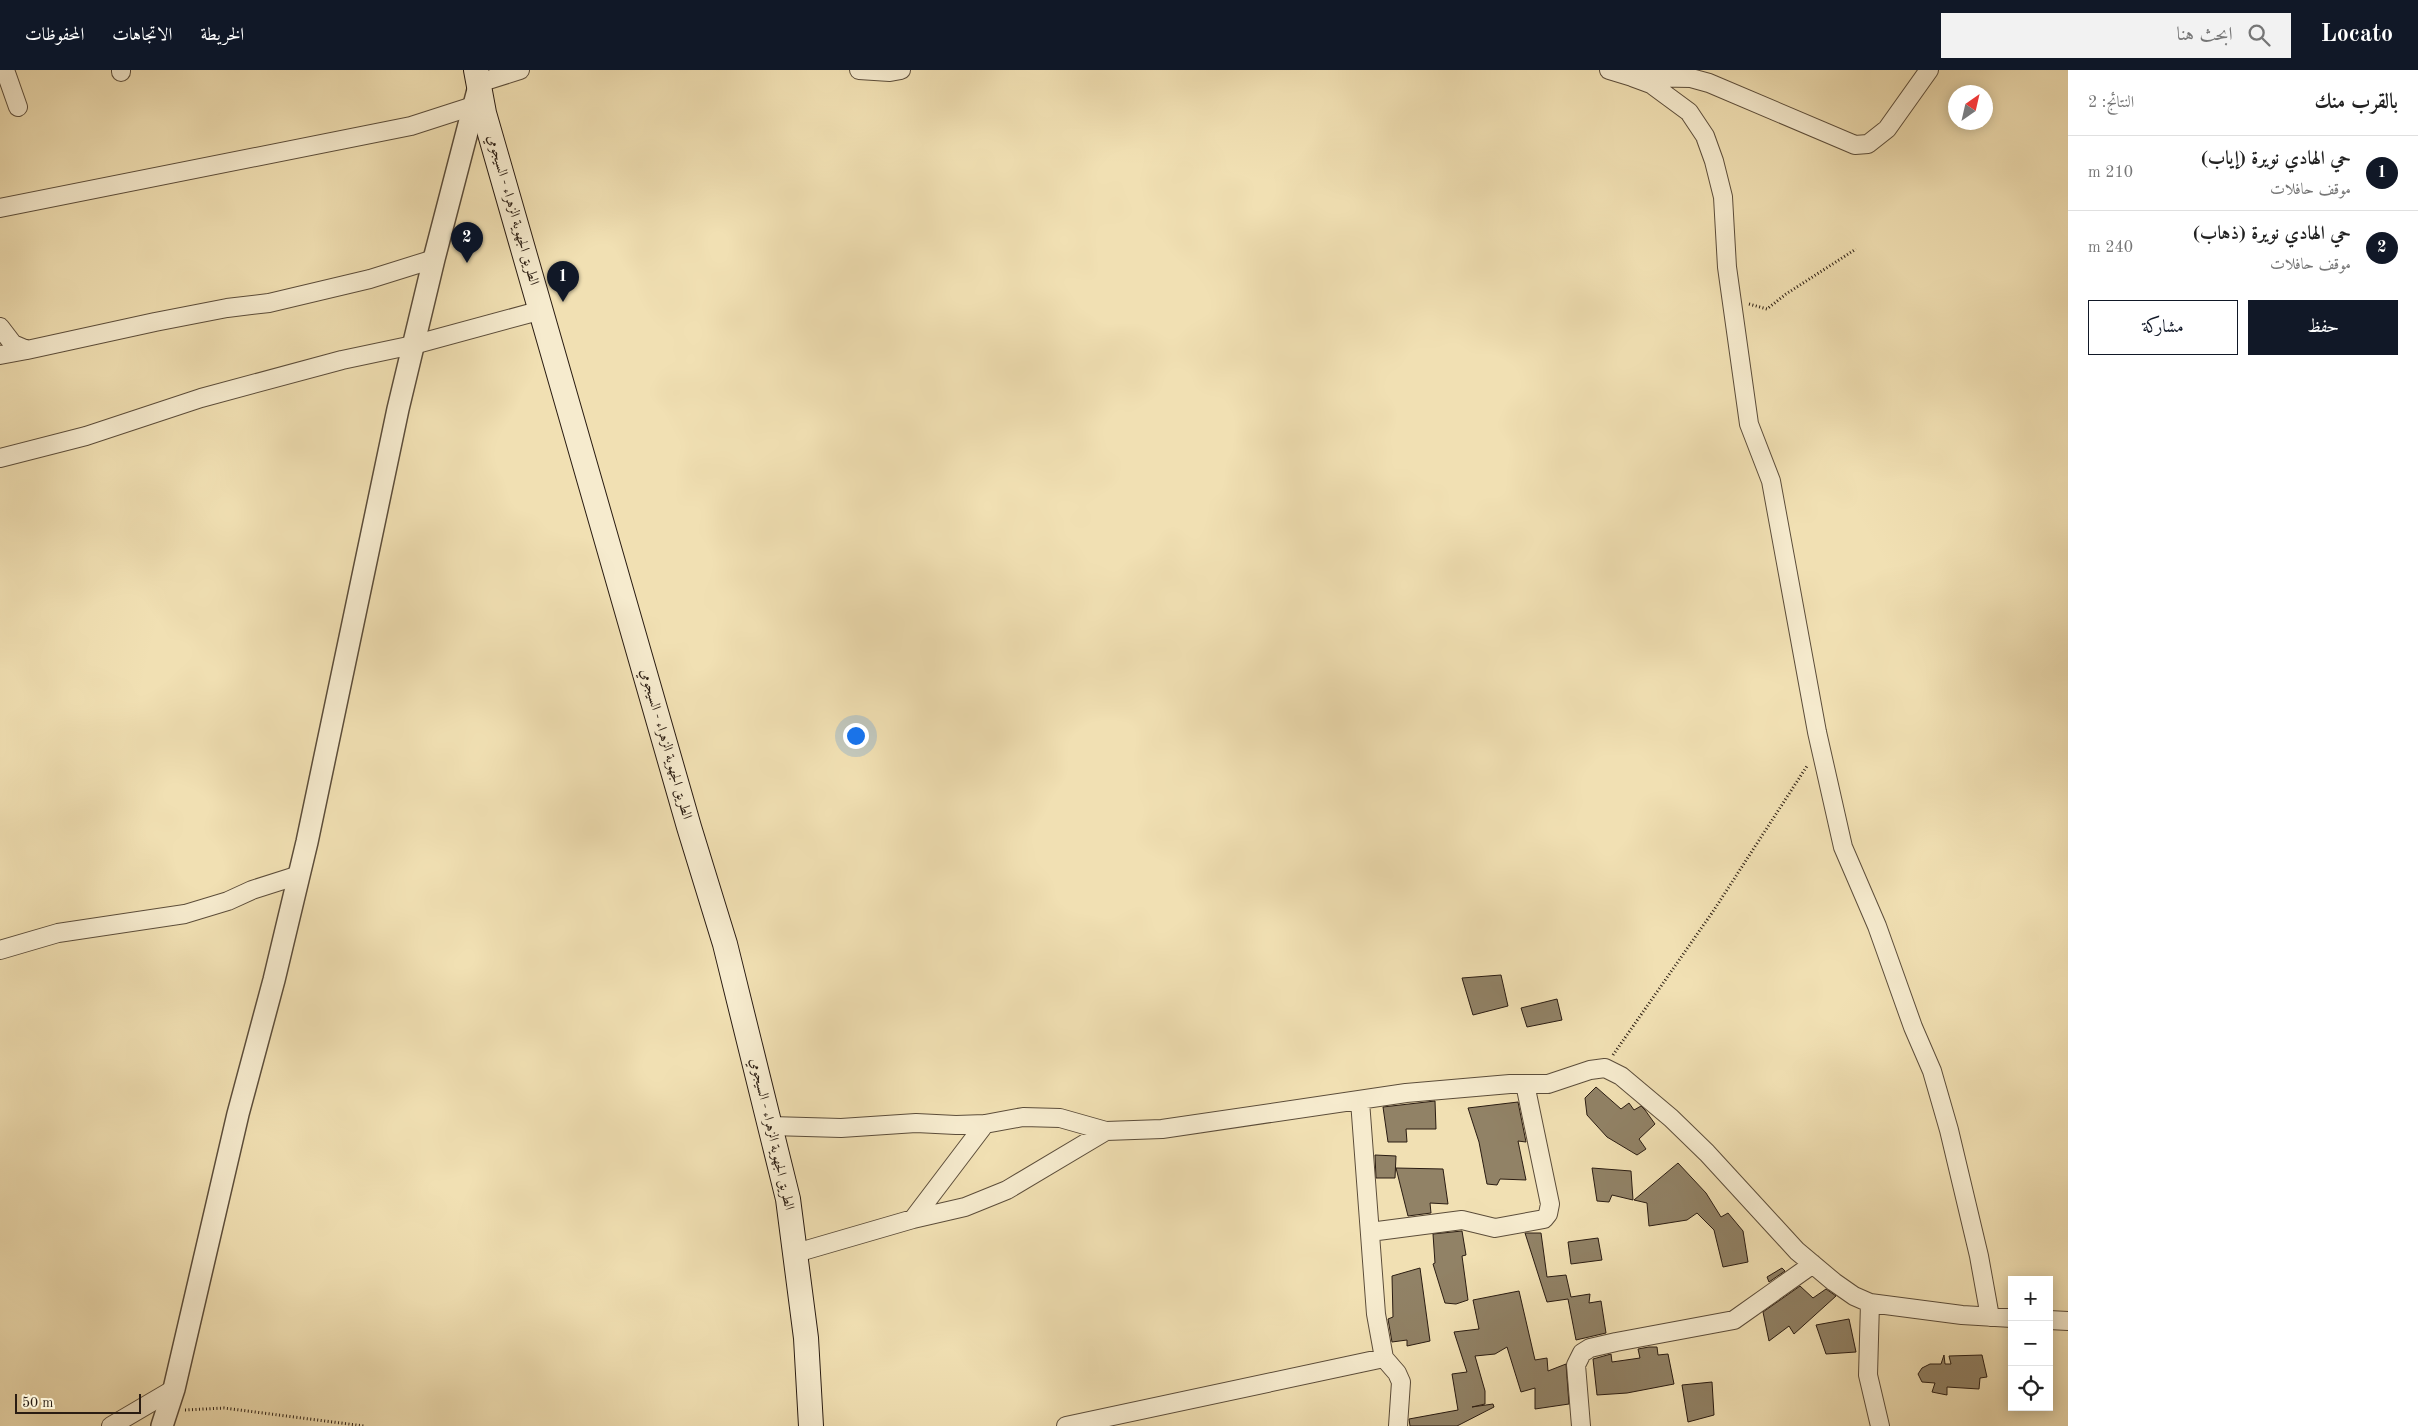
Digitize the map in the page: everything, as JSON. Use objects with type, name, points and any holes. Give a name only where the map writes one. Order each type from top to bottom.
[{"type":"main road","name":"الطريق الجهوية الزهراء - السيجومي","points":[[477,86],[689,827],[725,944],[771,1126],[788,1199],[796,1253],[806,1338],[811,1426]]},
{"type":"street","points":[[5,70],[18,107]]},
{"type":"street","points":[[0,208],[411,126],[477,86],[520,70]]},
{"type":"street","points":[[860,70],[890,72],[901,70]]},
{"type":"street","points":[[1609,70],[1632,76],[1651,84],[1689,112],[1706,136],[1714,161],[1723,197],[1730,288],[1749,424],[1771,481],[1820,743],[1843,848],[1877,926],[1935,1080],[1954,1149],[1979,1256],[1990,1317]]},
{"type":"street","points":[[1632,76],[1672,77],[1700,81],[1733,92],[1835,137],[1855,144],[1868,144],[1887,129],[1930,70]]},
{"type":"street","points":[[165,1419],[174,1389],[238,1114],[299,875],[413,346],[477,86]]},
{"type":"street","points":[[0,354],[27,350],[173,318],[270,303],[370,279],[434,259]]},
{"type":"street","points":[[0,458],[86,436],[201,398],[342,360],[413,346],[542,310]]},
{"type":"street","points":[[0,327],[13,344],[27,350]]},
{"type":"street","points":[[0,950],[58,933],[184,914],[228,902],[252,890],[299,875]]},
{"type":"street","points":[[771,1126],[841,1128],[916,1123],[985,1124],[1023,1117],[1060,1118],[1106,1131],[1162,1129],[1200,1122],[1247,1118],[1406,1093],[1548,1084],[1590,1070],[1605,1068],[1621,1076],[1693,1139],[1780,1233],[1834,1282],[1870,1304],[2008,1318]]},
{"type":"street","points":[[1370,1232],[1462,1220],[1495,1228],[1544,1218],[1550,1209],[1550,1204],[1525,1084]]},
{"type":"street","points":[[1360,1101],[1376,1314],[1384,1358],[1397,1373],[1401,1382],[1398,1426]]},
{"type":"street","points":[[913,1219],[985,1124]]},
{"type":"street","points":[[796,1253],[913,1219],[965,1207],[1007,1190],[1106,1131]]},
{"type":"street","points":[[1581,1426],[1576,1365],[1582,1353],[1590,1348],[1616,1342],[1734,1320],[1813,1264]]},
{"type":"street","points":[[1870,1304],[1868,1375],[1880,1426]]},
{"type":"street","points":[[2053,1320],[2068,1321]]},
{"type":"street","points":[[1066,1426],[1384,1358]]},
{"type":"street","points":[[111,1426],[174,1389]]},
{"type":"path","points":[[1730,288],[1745,302],[1767,308],[1856,249]]},
{"type":"path","points":[[1605,1068],[1793,791],[1820,743]]},
{"type":"path","points":[[165,1419],[224,1408],[364,1426]]},
{"type":"building","points":[[1501,975],[1508,1006],[1473,1015],[1462,978]]},
{"type":"building","points":[[1557,999],[1562,1020],[1527,1027],[1521,1008]]},
{"type":"building","points":[[1596,1087],[1621,1109],[1629,1103],[1634,1110],[1641,1106],[1645,1110],[1655,1124],[1639,1139],[1646,1149],[1637,1155],[1607,1137],[1587,1115],[1585,1098]]},
{"type":"building","points":[[1435,1101],[1436,1129],[1406,1129],[1407,1142],[1388,1142],[1383,1107]]},
{"type":"building","points":[[1518,1102],[1526,1142],[1518,1141],[1526,1180],[1500,1179],[1497,1185],[1487,1184],[1479,1142],[1468,1108]]},
{"type":"building","points":[[1375,1155],[1396,1156],[1395,1178],[1376,1178]]},
{"type":"building","points":[[1678,1163],[1706,1193],[1721,1217],[1728,1213],[1743,1231],[1748,1262],[1723,1267],[1714,1230],[1697,1213],[1687,1220],[1649,1226],[1647,1203],[1634,1200]]},
{"type":"building","points":[[1396,1168],[1443,1169],[1448,1204],[1430,1203],[1431,1213],[1408,1216]]},
{"type":"building","points":[[1592,1168],[1631,1171],[1633,1200],[1612,1195],[1609,1202],[1597,1201]]},
{"type":"building","points":[[1462,1231],[1466,1255],[1462,1256],[1468,1300],[1456,1304],[1445,1303],[1433,1264],[1435,1263],[1433,1234]]},
{"type":"building","points":[[1525,1233],[1541,1233],[1547,1277],[1566,1275],[1571,1297],[1590,1294],[1589,1303],[1601,1301],[1606,1333],[1576,1340],[1568,1299],[1547,1302]]},
{"type":"building","points":[[1598,1238],[1602,1260],[1571,1264],[1568,1242]]},
{"type":"building","points":[[1420,1268],[1430,1341],[1407,1346],[1407,1340],[1392,1342],[1388,1319],[1393,1317],[1392,1276]]},
{"type":"building","points":[[1782,1268],[1785,1271],[1769,1282],[1767,1277]]},
{"type":"building","points":[[1800,1286],[1813,1298],[1826,1289],[1836,1296],[1794,1334],[1789,1326],[1769,1341],[1763,1312]]},
{"type":"building","points":[[1519,1291],[1535,1360],[1547,1358],[1548,1371],[1566,1364],[1569,1404],[1535,1409],[1535,1388],[1521,1392],[1507,1347],[1495,1354],[1475,1356],[1485,1391],[1485,1404],[1472,1407],[1493,1404],[1494,1407],[1457,1426],[1410,1426],[1409,1419],[1458,1410],[1452,1374],[1467,1372],[1454,1332],[1479,1329],[1473,1300]]},
{"type":"building","points":[[1849,1319],[1856,1352],[1826,1354],[1816,1325]]},
{"type":"building","points":[[1657,1347],[1658,1355],[1668,1354],[1674,1384],[1627,1393],[1597,1395],[1593,1359],[1611,1354],[1612,1362],[1640,1358],[1638,1349]]},
{"type":"building","points":[[1944,1355],[1945,1364],[1951,1364],[1949,1356],[1982,1355],[1987,1377],[1980,1378],[1979,1389],[1947,1387],[1947,1395],[1932,1392],[1935,1383],[1922,1382],[1918,1374],[1922,1368],[1930,1364],[1941,1364]]},
{"type":"building","points":[[1712,1382],[1714,1415],[1688,1422],[1682,1385]]},
{"type":"place","name":"حي الهادي نويرة (ذهاب)","points":[[467,263]]},
{"type":"place","name":"حي الهادي نويرة (إياب)","points":[[563,302]]}]
